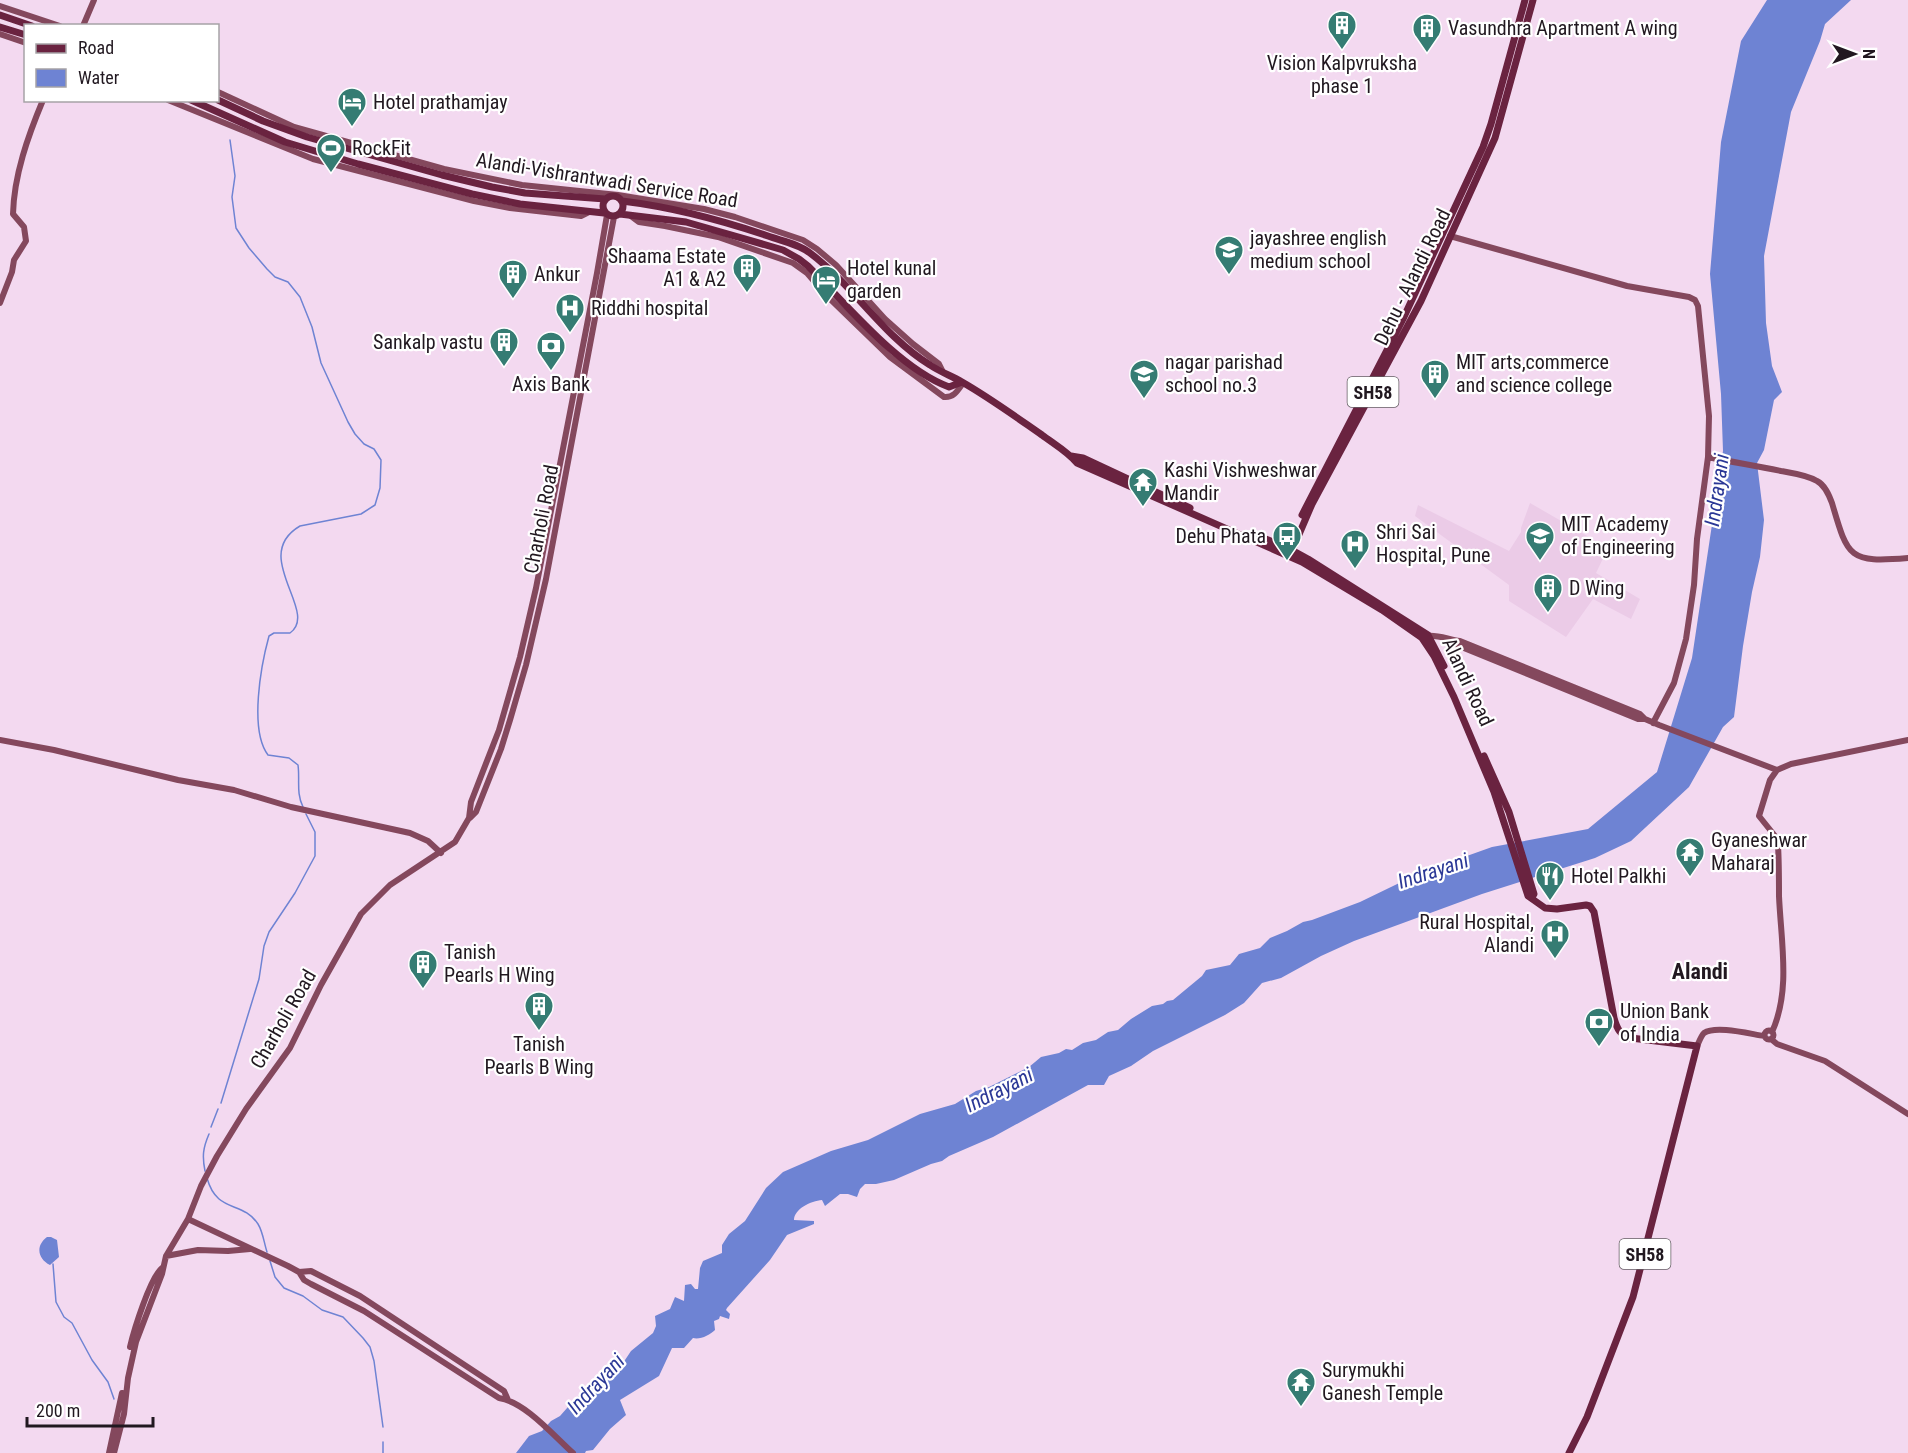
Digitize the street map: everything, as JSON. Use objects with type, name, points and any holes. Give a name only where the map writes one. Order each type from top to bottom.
[{"type":"main road","name":"Dehu - Alandi Road","points":[[1289,552],[1306,503],[1416,293],[1482,147],[1491,124],[1525,0]]},
{"type":"main road","name":"Dehu - Alandi Road","points":[[1289,552],[1312,504],[1421,301],[1495,138],[1533,0]]},
{"type":"main road","points":[[0,15],[26,24]]},
{"type":"main road","points":[[0,27],[24,34]]},
{"type":"main road","points":[[219,100],[263,121],[307,136],[442,175],[525,193],[605,199],[614,196],[622,201],[721,221],[796,245],[809,252],[837,277],[903,345],[929,365],[962,382],[1071,456],[1077,464],[1289,552]]},
{"type":"main road","points":[[196,102],[285,142],[472,194],[536,207],[686,222],[783,250],[800,259],[831,295],[860,323],[922,374],[949,387],[962,382]]},
{"type":"main road","points":[[605,199],[602,206],[611,215]]},
{"type":"main road","points":[[611,215],[623,208],[622,201]]},
{"type":"main road","name":"Alandi Road","points":[[1289,552],[1409,629],[1425,636]]},
{"type":"main road","name":"Alandi Road","points":[[1289,552],[1384,606],[1425,636],[1458,700],[1495,787],[1506,814],[1530,893],[1545,908],[1557,909],[1586,905],[1592,909],[1614,1018],[1620,1032],[1631,1038],[1697,1046]]},
{"type":"main road","name":"SH58","points":[[1569,1453],[1587,1417],[1633,1297],[1697,1046]]},
{"type":"street","points":[[84,24],[94,0]]},
{"type":"street","points":[[0,6],[54,24]]},
{"type":"street","points":[[0,34],[24,42]]},
{"type":"street","name":"Alandi-Vishrantwadi Service Road","points":[[219,92],[294,127],[469,174],[522,185],[618,195],[704,209],[803,240],[830,260],[885,319],[939,364],[943,372]]},
{"type":"street","points":[[0,303],[12,272],[14,260],[26,241],[24,227],[14,213],[14,202],[26,144],[42,102]]},
{"type":"street","name":"Alandi-Vishrantwadi Service Road","points":[[173,102],[294,153],[445,194],[510,208],[581,216],[590,212]]},
{"type":"street","name":"Charholi Road","points":[[109,1453],[136,1342],[162,1274],[166,1256],[188,1219],[207,1175],[236,1125],[290,1048],[321,985],[361,914],[390,885],[441,853],[459,837],[469,818],[476,812],[501,749],[526,665],[546,579],[611,215]]},
{"type":"street","points":[[1450,236],[1615,283],[1689,297],[1695,300],[1698,306],[1708,399],[1711,457],[1697,539],[1694,585],[1686,639],[1674,683],[1656,724]]},
{"type":"street","points":[[860,323],[890,357],[944,397],[952,396],[962,382]]},
{"type":"street","points":[[1711,457],[1818,481],[1826,489],[1842,538],[1855,554],[1874,560],[1908,558]]},
{"type":"street","points":[[1425,636],[1435,635],[1452,641],[1458,646],[1524,670],[1638,719],[1645,719],[1777,770],[1799,762],[1908,740]]},
{"type":"street","points":[[0,740],[54,750],[178,780],[234,790],[299,809],[410,833],[428,841],[441,853]]},
{"type":"street","points":[[1697,1046],[1704,1033],[1708,1032],[1733,1030],[1764,1036],[1767,1040],[1772,1036],[1779,1016],[1783,991],[1779,857],[1777,840],[1759,816],[1765,792],[1777,770]]},
{"type":"street","points":[[1772,1036],[1777,1044],[1825,1061],[1908,1114]]},
{"type":"street","points":[[188,1219],[299,1272],[311,1271],[372,1303],[504,1391],[508,1400]]},
{"type":"street","points":[[166,1256],[198,1250],[250,1248]]},
{"type":"street","points":[[299,1272],[304,1280],[364,1311],[498,1398],[508,1400],[530,1414],[573,1453]]},
{"type":"street","name":"Charholi Road","points":[[114,1453],[124,1414],[126,1382]]},
{"type":"shaded area","name":"MIT Academy of Engineering","points":[[1530,503],[1608,548],[1596,573],[1640,599],[1631,619],[1593,599],[1566,637],[1509,601],[1509,585],[1415,516],[1418,505],[1509,551],[1521,532]]},
{"type":"water","name":"Indrayani","points":[[1767,0],[1851,0],[1825,24],[1791,112],[1764,256],[1766,323],[1772,366],[1782,392],[1774,400],[1764,450],[1757,463],[1764,520],[1760,557],[1743,646],[1734,717],[1723,727],[1689,787],[1631,841],[1595,858],[1482,894],[1354,941],[1281,978],[1262,983],[1244,1003],[1109,1076],[1104,1085],[1088,1085],[993,1137],[942,1161],[894,1180],[865,1184],[857,1197],[840,1194],[825,1206],[822,1200],[804,1206],[797,1212],[794,1220],[814,1221],[814,1224],[787,1235],[770,1260],[727,1308],[730,1314],[729,1319],[720,1316],[714,1321],[715,1330],[710,1334],[702,1338],[693,1338],[684,1348],[672,1348],[659,1376],[620,1400],[626,1415],[610,1429],[593,1450],[585,1453],[516,1453],[529,1436],[542,1431],[575,1399],[603,1380],[615,1375],[631,1351],[653,1333],[656,1326],[655,1316],[670,1309],[675,1297],[684,1301],[685,1285],[691,1284],[698,1289],[703,1261],[722,1253],[722,1245],[729,1234],[745,1221],[766,1188],[783,1172],[831,1151],[868,1140],[920,1114],[955,1104],[976,1091],[1029,1067],[1041,1057],[1066,1049],[1072,1050],[1108,1032],[1118,1030],[1152,1006],[1173,1000],[1206,970],[1230,965],[1239,954],[1260,948],[1270,938],[1303,922],[1360,902],[1422,872],[1492,847],[1588,829],[1657,772],[1692,658],[1723,451],[1721,394],[1710,274],[1721,142],[1741,41]]},
{"type":"water","points":[[47,1237],[57,1240],[59,1257],[50,1265],[43,1259],[40,1252],[41,1244]]},
{"type":"waterway","points":[[230,140],[235,176],[232,197],[236,228],[267,269],[275,277],[288,282],[300,297],[312,327],[321,363],[348,422],[355,434],[364,444],[374,449],[381,460],[380,488],[375,505],[361,514],[300,526],[286,538],[281,552],[282,568],[297,612],[297,624],[290,633],[274,633],[269,636],[258,697],[259,730],[262,744],[268,755],[289,758],[298,765],[299,792],[303,807]]},
{"type":"waterway","points":[[221,1103],[259,979],[264,946],[269,932],[295,893],[315,856],[315,832],[306,814]]},
{"type":"waterway","points":[[211,1127],[218,1109]]},
{"type":"waterway","points":[[205,1171],[204,1152],[209,1134]]},
{"type":"waterway","points":[[207,1178],[217,1197],[245,1212],[258,1224],[267,1252]]},
{"type":"waterway","points":[[270,1261],[275,1277],[284,1288],[303,1296],[322,1310],[343,1317],[370,1347],[383,1427]]},
{"type":"waterway","points":[[53,1264],[56,1302],[64,1317],[72,1323],[92,1360],[108,1382],[114,1399]]},
{"type":"waterway","points":[[383,1442],[383,1453]]},
{"type":"place","name":"Vision Kalpvruksha phase 1","points":[[1342,50]]},
{"type":"place","name":"Vasundhra Apartment A wing","points":[[1427,54]]},
{"type":"place","name":"Hotel prathamjay","points":[[352,128]]},
{"type":"place","name":"RockFit","points":[[331,174]]},
{"type":"place","name":"jayashree english medium school","points":[[1229,276]]},
{"type":"place","name":"Shaama Estate A1 & A2","points":[[747,294]]},
{"type":"place","name":"Ankur","points":[[513,300]]},
{"type":"place","name":"Hotel kunal garden","points":[[826,306]]},
{"type":"place","name":"Riddhi hospital","points":[[570,334]]},
{"type":"place","name":"Sankalp vastu","points":[[504,368]]},
{"type":"place","name":"Axis Bank","points":[[551,372]]},
{"type":"place","name":"nagar parishad school no.3","points":[[1144,400]]},
{"type":"place","name":"MIT arts,commerce and science college","points":[[1435,400]]},
{"type":"place","name":"Kashi Vishweshwar Mandir","points":[[1143,508]]},
{"type":"place","name":"Dehu Phata","points":[[1287,562]]},
{"type":"place","name":"MIT Academy of Engineering","points":[[1540,562]]},
{"type":"place","name":"Shri Sai Hospital, Pune","points":[[1355,570]]},
{"type":"place","name":"D Wing","points":[[1548,614]]},
{"type":"place","name":"Gyaneshwar Maharaj","points":[[1690,878]]},
{"type":"place","name":"Hotel Palkhi","points":[[1550,902]]},
{"type":"place","name":"Rural Hospital, Alandi","points":[[1555,960]]},
{"type":"place","name":"Tanish Pearls H Wing","points":[[423,990]]},
{"type":"place","name":"Tanish Pearls B Wing","points":[[539,1032]]},
{"type":"place","name":"Union Bank of India","points":[[1599,1048]]},
{"type":"place","name":"Surymukhi Ganesh Temple","points":[[1301,1408]]},
{"type":"district","name":"Alandi","points":[[1700,971]]}]
